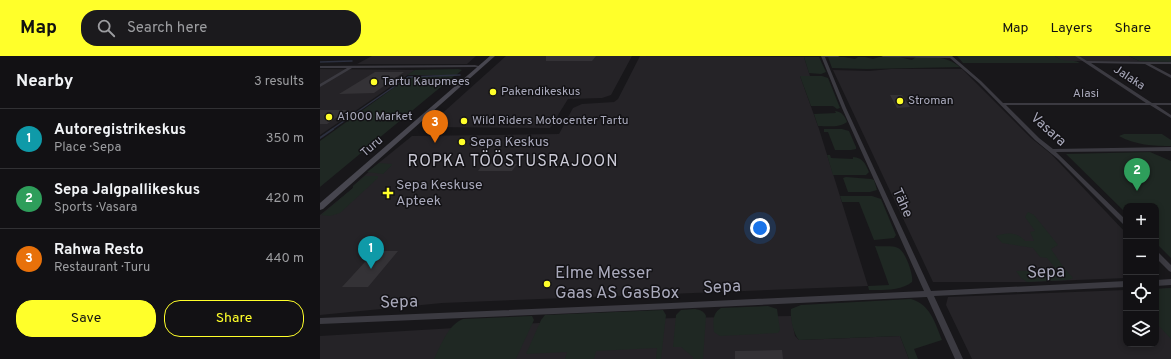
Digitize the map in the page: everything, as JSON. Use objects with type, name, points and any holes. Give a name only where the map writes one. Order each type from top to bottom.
[{"type":"main road","name":"Turu","points":[[320,207],[493,56]]},
{"type":"street","points":[[824,56],[838,56]]},
{"type":"street","name":"Tähe","points":[[824,56],[844,108],[959,359]]},
{"type":"street","points":[[883,56],[951,57]]},
{"type":"street","name":"Jalaka","points":[[1077,56],[1171,117]]},
{"type":"street","name":"Vasara","points":[[951,57],[980,82],[1123,221]]},
{"type":"street","points":[[1087,62],[1171,63]]},
{"type":"street","points":[[1145,62],[1171,77]]},
{"type":"street","points":[[320,67],[480,67]]},
{"type":"street","points":[[320,86],[352,67]]},
{"type":"street","name":"Alasi","points":[[1001,104],[1171,104]]},
{"type":"street","points":[[1051,151],[1171,149]]},
{"type":"street","points":[[1159,257],[1171,269]]},
{"type":"street","points":[[1159,283],[1171,282]]},
{"type":"street","name":"Sepa","points":[[320,321],[1123,284]]},
{"type":"shaded area","points":[[372,56],[476,56],[467,64],[357,64]]},
{"type":"shaded area","points":[[506,56],[632,56],[611,95],[602,98],[568,99],[550,128],[427,127]]},
{"type":"shaded area","points":[[640,56],[804,57],[810,76],[800,76],[819,129],[868,286],[442,303],[320,315],[320,215],[353,188],[353,186],[375,166],[412,136],[559,134],[573,108],[582,104],[614,102],[618,99]]},
{"type":"shaded area","points":[[957,56],[1055,56],[1062,60],[1080,63],[963,63]]},
{"type":"shaded area","points":[[1055,56],[1129,56],[1139,61],[1062,61]]},
{"type":"shaded area","points":[[1129,56],[1171,56],[1171,62],[1139,61]]},
{"type":"shaded area","points":[[804,57],[819,57],[826,72],[821,74],[809,73]]},
{"type":"shaded area","points":[[828,57],[855,59],[858,57],[865,57],[873,59],[879,57],[899,57],[912,60],[916,57],[934,57],[945,59],[960,67],[867,69],[832,68]]},
{"type":"shaded area","points":[[320,69],[415,70],[320,135]]},
{"type":"shaded area","points":[[891,69],[962,69],[1031,138],[1051,154],[1123,230],[1123,278],[1027,282],[933,282],[833,70],[869,71]]},
{"type":"shaded area","points":[[415,70],[462,70],[456,75],[407,75]]},
{"type":"shaded area","points":[[410,76],[454,76],[320,187],[320,141]]},
{"type":"shaded area","points":[[800,76],[822,76],[828,78],[840,108],[837,109],[833,106],[811,106]]},
{"type":"shaded area","points":[[835,111],[840,112],[847,122],[837,126],[818,126],[814,114],[836,113]]},
{"type":"shaded area","points":[[824,129],[842,129],[849,131],[856,149],[835,150],[828,132],[824,132]]},
{"type":"shaded area","points":[[1124,134],[1162,134],[1171,140],[1171,146],[1138,143],[1119,136]]},
{"type":"shaded area","points":[[1150,152],[1171,161],[1171,258],[1159,246],[1159,203],[1123,203],[1123,210],[1066,154]]},
{"type":"shaded area","points":[[827,155],[830,155],[831,158],[859,158],[865,164],[869,172],[866,175],[833,175]]},
{"type":"shaded area","points":[[379,163],[392,165],[383,174],[367,172]]},
{"type":"shaded area","points":[[365,176],[378,176],[378,178],[340,213],[330,216],[321,215],[353,188],[353,186]]},
{"type":"shaded area","points":[[843,178],[874,180],[877,190],[870,192],[848,192]]},
{"type":"shaded area","points":[[840,196],[872,196],[881,199],[896,235],[894,238],[874,240],[859,202],[842,202]]},
{"type":"shaded area","points":[[1028,212],[1034,215],[1058,245],[1051,249],[1073,278],[1068,280],[1027,282],[1021,278],[1016,271],[1057,270],[1047,258],[1040,257],[1033,248],[1002,243],[996,236],[1015,234],[1025,241],[1034,241],[1030,232],[1035,231],[1025,217]]},
{"type":"shaded area","points":[[875,246],[893,247],[901,250],[912,274],[912,282],[903,287],[886,290],[869,290],[868,286],[889,285]]},
{"type":"shaded area","points":[[1171,288],[1171,359],[972,359],[946,305],[948,297],[1123,290],[1123,347],[1159,347],[1159,289]]},
{"type":"shaded area","points":[[1171,288],[1171,339],[1159,326],[1159,289]]},
{"type":"shaded area","points":[[911,299],[918,302],[928,310],[942,340],[914,349],[918,359],[909,359],[900,336],[799,340],[792,325],[791,309],[801,305]]},
{"type":"shaded area","points":[[768,306],[777,309],[780,330],[778,333],[720,336],[714,332],[713,322],[715,315],[721,308]]},
{"type":"shaded area","points":[[695,309],[702,311],[706,316],[703,359],[693,359],[693,357],[681,347],[673,347],[676,315],[681,310]]},
{"type":"shaded area","points":[[663,310],[666,315],[661,359],[656,359],[657,348],[596,351],[594,359],[565,359],[567,352],[526,354],[541,320],[545,315]]},
{"type":"shaded area","points":[[532,316],[534,320],[516,359],[434,359],[449,331],[463,319]]},
{"type":"shaded area","points":[[791,316],[795,336],[799,340],[900,336],[909,359],[320,359],[320,336],[539,323]]},
{"type":"building","points":[[546,56],[596,56],[592,61],[546,61]]},
{"type":"building","name":"Tartu Kaupmees","points":[[375,72],[404,72],[374,93],[339,94]]},
{"type":"building","name":"Stroman","points":[[890,95],[902,95],[910,107],[897,108]]},
{"type":"building","name":"A1000 Market","points":[[320,110],[348,110],[327,124],[320,124]]},
{"type":"building","points":[[483,164],[517,164],[512,171],[478,171]]},
{"type":"building","points":[[375,251],[398,251],[368,287],[342,287]]},
{"type":"building","points":[[782,350],[783,359],[735,359],[735,351]]},
{"type":"waterway","points":[[320,62],[352,61]]},
{"type":"waterway","points":[[331,130],[408,77],[460,75]]},
{"type":"waterway","points":[[320,138],[333,129]]},
{"type":"place","name":"Tartu Kaupmees","points":[[374,82]]},
{"type":"place","name":"Pakendikeskus","points":[[493,92]]},
{"type":"place","name":"Stroman","points":[[900,101]]},
{"type":"place","name":"A1000 Market","points":[[329,117]]},
{"type":"place","name":"Wild Riders Motocenter Tartu","points":[[464,121]]},
{"type":"place","name":"Sepa Keskus","points":[[462,142]]},
{"type":"place","name":"Rahwa Resto","points":[[435,143]]},
{"type":"place","name":"Sepa Jalgpallikeskus","points":[[1137,191]]},
{"type":"place","name":"Sepa Keskuse Apteek","points":[[388,193]]},
{"type":"place","name":"Autoregistrikeskus","points":[[371,269]]},
{"type":"place","name":"Elme Messer Gaas AS GasBox","points":[[547,284]]},
{"type":"district","name":"ROPKA TÖÖSTUSRAJOON","points":[[513,162]]}]
